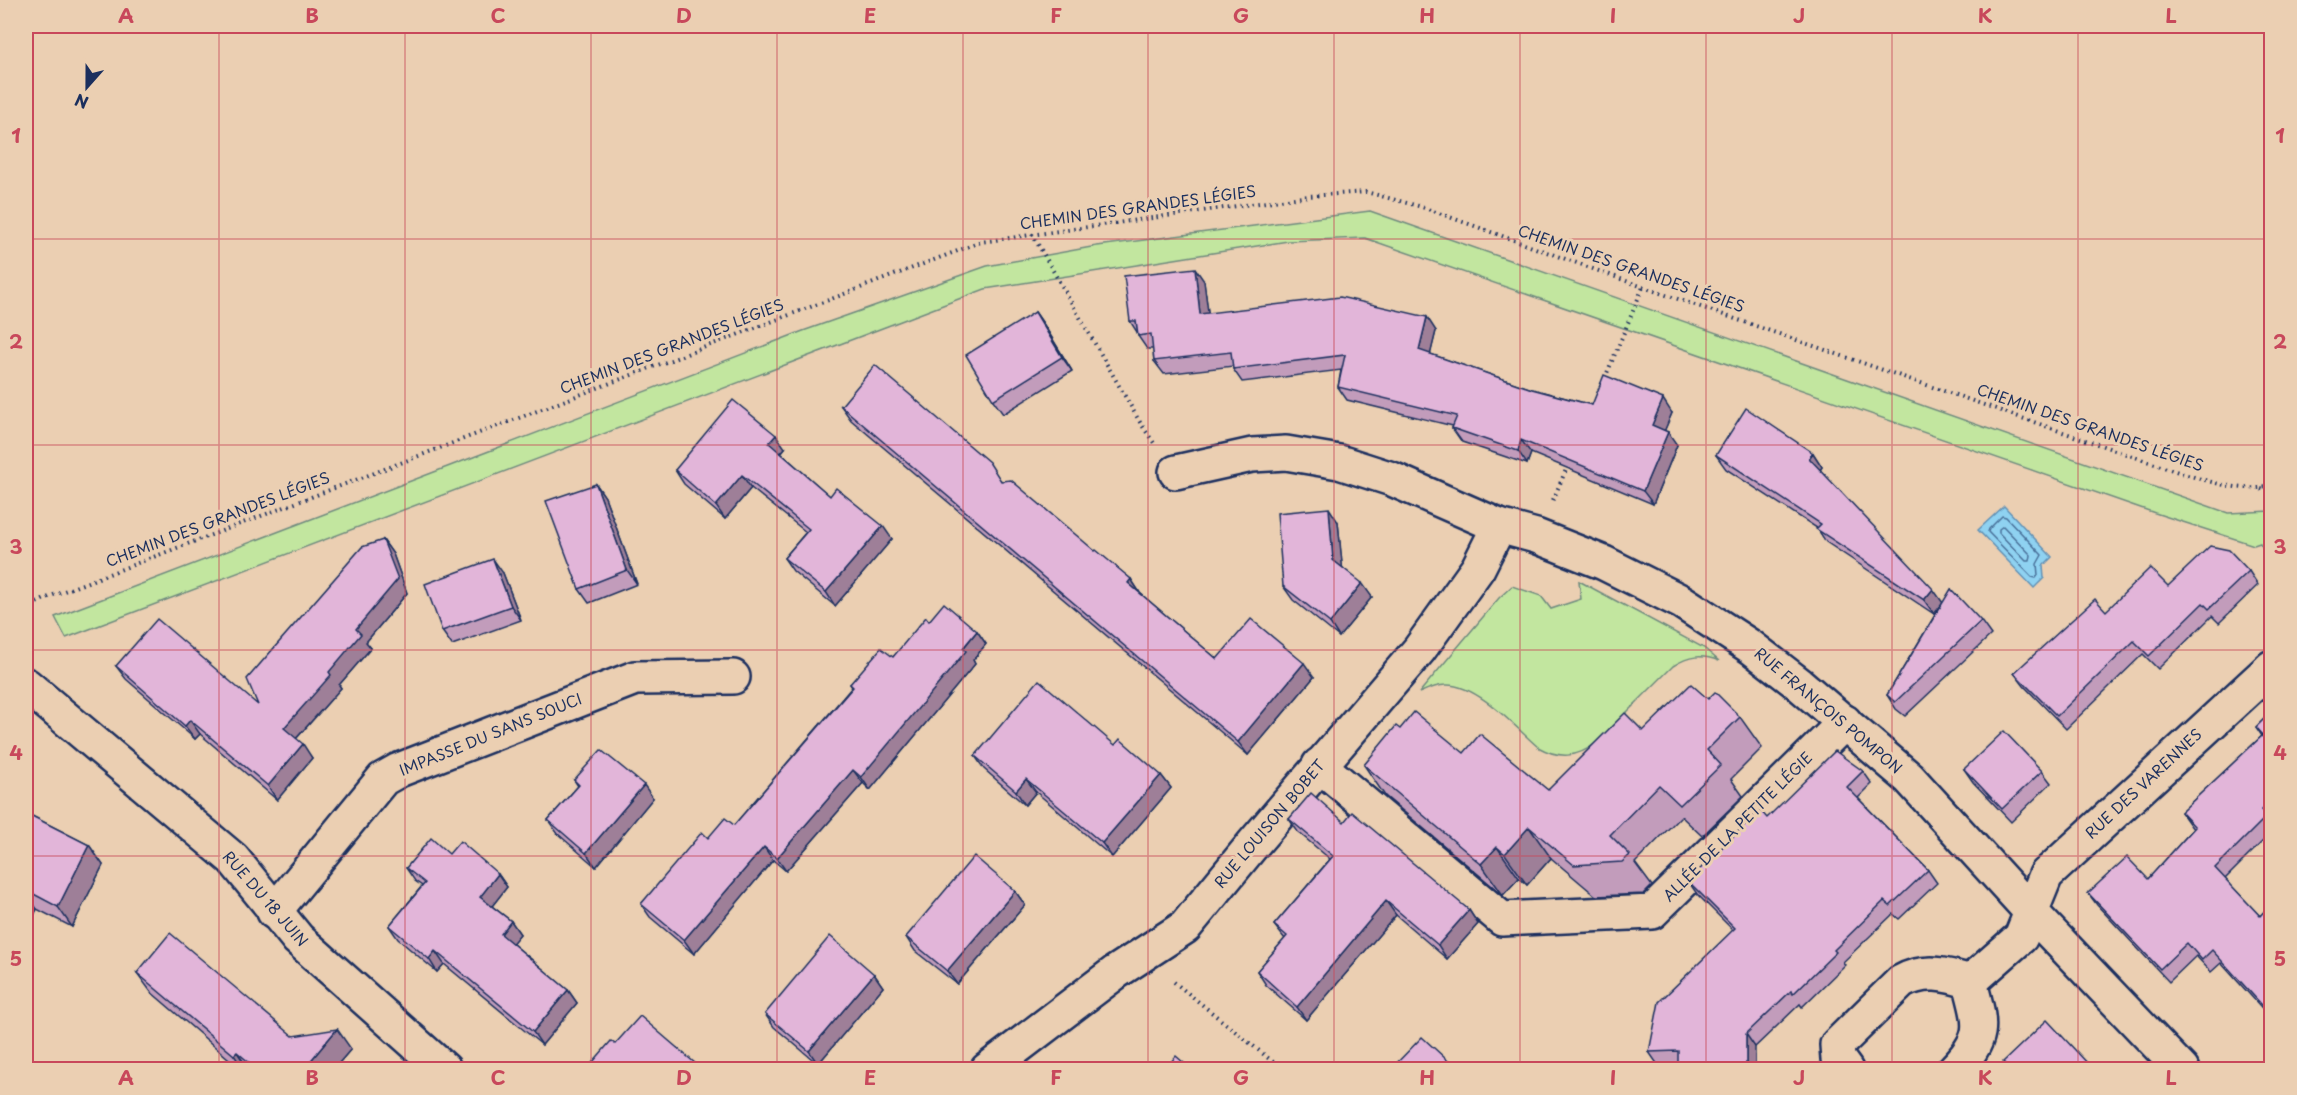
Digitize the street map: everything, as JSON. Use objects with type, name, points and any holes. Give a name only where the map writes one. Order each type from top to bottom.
[{"type":"street","name":"RUE FRANÇOIS POMPON","points":[[1176,472],[1252,455],[1286,453],[1339,462],[1392,479],[1499,526],[1536,536],[1604,563],[1682,602],[1751,647],[1845,722],[1909,778],[2031,912],[2182,1070]]},
{"type":"street","name":"RUE LOUISON BOBET","points":[[987,1070],[1116,972],[1185,927],[1419,650],[1478,568],[1499,526]]},
{"type":"street","name":"RUE DES VARENNES","points":[[1970,982],[2021,937],[2046,875],[2271,667]]},
{"type":"street","name":"IMPASSE DU SANS SOUCI","points":[[274,912],[383,779],[399,770],[635,678],[734,677]]},
{"type":"street","name":"RUE DU 18 JUIN","points":[[26,685],[233,859],[298,939],[445,1070]]},
{"type":"street","name":"ALLÉE DE LA PETITE LÉGIE","points":[[1320,765],[1502,919],[1652,912],[1845,722]]},
{"type":"street","points":[[1846,1070],[1838,1059],[1837,1045],[1901,982],[1910,977],[1930,973],[1970,982],[1979,1018],[1977,1042],[1954,1070]]},
{"type":"path","name":"CHEMIN DES GRANDES LÉGIES","points":[[26,608],[73,588],[981,242],[1309,196],[1366,192],[1422,207],[1644,287],[2184,474],[2222,486],[2260,489],[2271,486]]},
{"type":"path","points":[[1032,234],[1141,424],[1176,472]]},
{"type":"path","points":[[1603,383],[1644,287]]},
{"type":"path","points":[[1536,536],[1572,457]]},
{"type":"path","points":[[2260,489],[2271,493]]},
{"type":"path","points":[[1140,956],[1283,1070]]},
{"type":"green space","points":[[1370,211],[2228,513],[2271,511],[2271,563],[2260,543],[2254,545],[2155,513],[1365,238],[1288,241],[985,289],[66,638],[55,617],[803,331],[987,266],[1097,246]]},
{"type":"green space","points":[[1579,581],[1704,648],[1719,661],[1706,657],[1695,657],[1673,666],[1596,743],[1582,752],[1568,755],[1553,754],[1538,747],[1495,708],[1470,691],[1446,685],[1435,686],[1419,693],[1499,598],[1512,586],[1541,596],[1551,609],[1581,599]]},
{"type":"water","points":[[2004,506],[2052,557],[2043,566],[2044,578],[2034,588],[1978,530]]},
{"type":"building","points":[[1195,268],[1200,314],[1340,297],[1427,317],[1419,350],[1532,389],[1592,405],[1604,375],[1663,399],[1652,425],[1668,432],[1643,491],[1521,440],[1518,451],[1452,428],[1457,416],[1338,387],[1345,355],[1233,369],[1231,352],[1154,361],[1151,334],[1138,336],[1136,321],[1130,321],[1124,276]]},
{"type":"building","points":[[1035,312],[1062,357],[993,400],[966,355]]},
{"type":"building","points":[[875,365],[989,462],[1001,481],[1011,480],[1096,550],[1131,579],[1128,583],[1217,659],[1251,619],[1304,663],[1238,742],[841,406]]},
{"type":"building","points":[[733,400],[776,435],[769,443],[830,496],[836,488],[883,526],[826,592],[784,558],[809,529],[742,475],[716,506],[675,470]]},
{"type":"building","points":[[1746,408],[1813,453],[1809,458],[1933,589],[1924,600],[1816,529],[1821,524],[1716,455]]},
{"type":"building","points":[[596,484],[627,570],[579,589],[546,501]]},
{"type":"building","points":[[1329,508],[1333,560],[1362,583],[1330,623],[1283,586],[1277,513]]},
{"type":"building","points":[[383,540],[398,579],[356,629],[361,634],[329,672],[331,675],[284,728],[303,744],[268,786],[190,720],[185,726],[116,666],[157,619],[258,705],[247,679],[362,547]]},
{"type":"building","points":[[2210,546],[2229,550],[2249,571],[2209,609],[2203,603],[2149,656],[2134,641],[2057,716],[2014,673],[2095,599],[2106,611],[2150,568],[2168,586]]},
{"type":"building","points":[[493,559],[511,606],[442,631],[425,584]]},
{"type":"building","points":[[1951,589],[1981,621],[1895,702],[1887,695]]},
{"type":"building","points":[[944,603],[977,631],[963,648],[966,651],[861,777],[853,770],[777,858],[764,847],[684,940],[641,904],[702,832],[708,838],[725,818],[734,825],[853,687],[850,684],[881,648],[893,657],[926,617],[929,621]]},
{"type":"building","points":[[1039,680],[1115,745],[1120,739],[1161,775],[1102,843],[1026,779],[1016,791],[975,756]]},
{"type":"building","points":[[1691,684],[1708,699],[1715,692],[1740,717],[1707,750],[1721,765],[1680,805],[1659,785],[1610,835],[1630,855],[1622,862],[1574,865],[1529,827],[1505,854],[1497,847],[1481,864],[1364,765],[1396,726],[1400,729],[1414,712],[1464,753],[1480,734],[1548,790],[1625,713],[1643,731]]},
{"type":"building","points":[[2271,712],[2271,801],[2262,810],[2267,816],[2215,868],[2260,916],[2271,904],[2271,1015],[2212,950],[2202,960],[2187,943],[2160,969],[2088,893],[2127,857],[2148,879],[2195,827],[2181,812],[2263,735],[2256,727]]},
{"type":"building","points":[[2004,731],[2042,771],[2002,809],[1964,769]]},
{"type":"building","points":[[601,750],[644,785],[586,853],[548,820],[579,785],[574,780]]},
{"type":"building","points":[[1835,751],[1863,771],[1847,787],[1928,870],[1890,906],[1884,901],[1793,994],[1791,991],[1746,1034],[1746,1070],[1678,1070],[1678,1051],[1649,1052],[1659,1002],[1735,928],[1688,881],[1760,810],[1767,818]]},
{"type":"building","points":[[1311,793],[1344,822],[1352,812],[1469,910],[1438,945],[1386,901],[1297,1007],[1257,971],[1287,936],[1274,925],[1333,856],[1289,819]]},
{"type":"building","points":[[26,813],[89,845],[58,907],[26,890]]},
{"type":"building","points":[[431,838],[449,854],[460,841],[498,874],[480,897],[511,921],[501,934],[568,990],[533,1032],[435,951],[429,959],[389,926],[425,883],[406,868]]},
{"type":"building","points":[[974,856],[1015,891],[947,971],[906,937]]},
{"type":"building","points":[[170,933],[293,1036],[337,1029],[303,1070],[280,1070],[278,1068],[258,1070],[237,1052],[234,1055],[137,973]]},
{"type":"building","points":[[830,936],[874,974],[809,1051],[765,1014]]},
{"type":"building","points":[[640,1016],[703,1070],[586,1070],[611,1041],[615,1044]]},
{"type":"building","points":[[2047,1020],[2092,1068],[2090,1070],[2011,1070],[2003,1062]]},
{"type":"building","points":[[1422,1037],[1458,1070],[1390,1070]]},
{"type":"building","points":[[1176,1056],[1192,1070],[1164,1070]]}]
